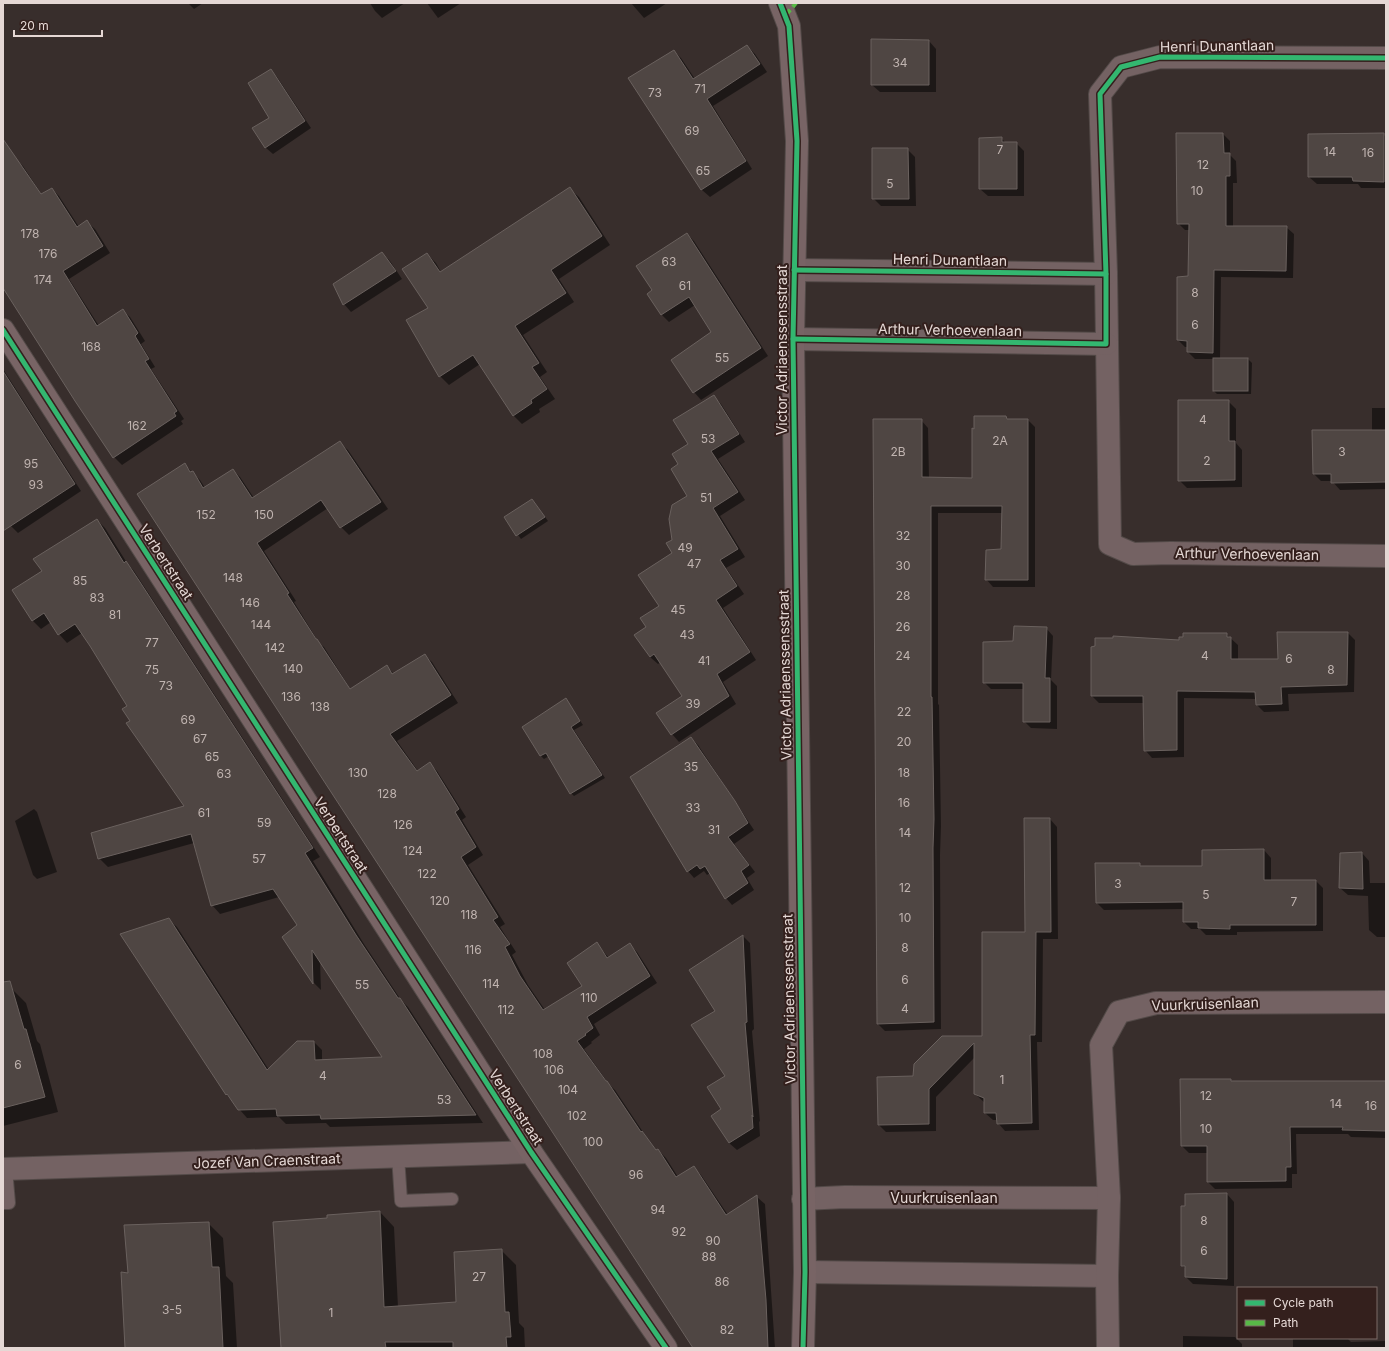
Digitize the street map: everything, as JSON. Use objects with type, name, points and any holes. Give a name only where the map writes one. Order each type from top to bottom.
[{"type":"street","name":"Victor Adriaenssensstraat","points":[[780,3],[789,26],[797,141],[793,339],[804,1272],[803,1348]]},
{"type":"street","name":"Henri Dunantlaan","points":[[1110,544],[1106,274],[1100,94],[1121,67],[1160,57],[1386,58]]},
{"type":"street","name":"Henri Dunantlaan","points":[[794,270],[1106,274]]},
{"type":"street","name":"Verbertstraat","points":[[3,330],[531,1152],[666,1348]]},
{"type":"street","name":"Arthur Verhoevenlaan","points":[[793,339],[1106,344]]},
{"type":"street","name":"Arthur Verhoevenlaan","points":[[1110,544],[1133,554],[1171,553],[1386,556]]},
{"type":"street","name":"Vuurkruisenlaan","points":[[1108,1348],[1107,1276],[1109,1198],[1101,1045],[1119,1012],[1156,1003],[1386,1002]]},
{"type":"street","name":"Jozef Van Craenstraat","points":[[4,1169],[531,1152]]},
{"type":"street","name":"Vuurkruisenlaan","points":[[803,1199],[845,1197],[1109,1198]]},
{"type":"street","points":[[804,1272],[1107,1276]]},
{"type":"lane","points":[[398,1156],[401,1201],[452,1199]]},
{"type":"lane","points":[[3,1203],[9,1203],[4,1169]]},
{"type":"building","points":[[871,39],[929,40],[929,85],[871,85]]},
{"type":"building","points":[[747,45],[760,64],[707,99],[746,161],[701,190],[628,78],[674,50],[693,79]]},
{"type":"building","points":[[271,69],[305,121],[265,148],[252,128],[269,118],[248,83]]},
{"type":"building","points":[[1176,133],[1223,133],[1224,153],[1230,153],[1230,176],[1226,176],[1226,226],[1287,226],[1286,271],[1214,270],[1213,353],[1187,352],[1187,341],[1177,340],[1177,277],[1188,276],[1189,224],[1177,224]]},
{"type":"building","points":[[1384,133],[1384,182],[1353,181],[1352,177],[1308,177],[1308,134]]},
{"type":"building","points":[[1002,137],[1002,142],[1017,142],[1017,189],[979,189],[979,138]]},
{"type":"building","points":[[3,139],[41,194],[52,188],[77,227],[87,220],[103,246],[63,271],[97,326],[123,309],[138,333],[135,336],[149,359],[145,361],[177,411],[174,413],[176,416],[113,458],[3,288]]},
{"type":"building","points":[[872,148],[908,148],[909,199],[872,199]]},
{"type":"building","points":[[570,187],[602,236],[551,270],[566,293],[515,326],[539,363],[532,367],[547,389],[531,400],[532,403],[513,416],[473,355],[439,377],[406,320],[428,308],[402,269],[427,253],[440,272]]},
{"type":"building","points":[[687,233],[761,348],[693,393],[671,360],[711,332],[689,297],[661,315],[647,294],[652,290],[636,266]]},
{"type":"building","points":[[382,252],[396,271],[343,305],[333,284]]},
{"type":"building","points":[[1213,358],[1248,358],[1248,391],[1213,391]]},
{"type":"building","points":[[3,371],[75,484],[3,531]]},
{"type":"building","points":[[714,395],[739,434],[711,451],[738,492],[713,508],[738,549],[720,560],[737,586],[716,600],[750,652],[717,674],[729,696],[671,735],[656,713],[682,696],[654,654],[650,657],[634,635],[646,627],[640,618],[659,606],[638,575],[672,553],[666,543],[672,540],[669,519],[672,505],[687,496],[671,469],[678,464],[672,454],[688,444],[673,420]]},
{"type":"building","points":[[1178,400],[1229,400],[1229,441],[1235,441],[1235,480],[1178,481]]},
{"type":"building","points":[[974,416],[1006,416],[1007,419],[1028,419],[1028,580],[985,580],[986,550],[1001,549],[1002,506],[931,506],[934,1022],[877,1024],[873,419],[922,419],[922,477],[972,478],[972,428],[974,429]]},
{"type":"building","points":[[1312,430],[1386,430],[1386,482],[1331,483],[1331,474],[1313,474]]},
{"type":"building","points":[[340,441],[381,502],[340,528],[321,500],[257,543],[289,593],[287,594],[350,689],[387,665],[392,674],[425,654],[451,695],[390,734],[417,771],[430,762],[459,809],[455,812],[476,847],[461,857],[498,917],[493,920],[510,944],[505,947],[520,976],[543,1010],[582,986],[567,963],[597,942],[607,958],[630,943],[650,976],[587,1017],[593,1028],[577,1041],[607,1081],[641,1132],[642,1131],[656,1150],[658,1149],[676,1177],[694,1166],[726,1215],[757,1195],[766,1300],[768,1348],[693,1348],[137,494],[185,463],[190,472],[193,471],[203,488],[233,469],[252,498]]},
{"type":"building","points":[[532,499],[545,517],[516,536],[504,517]]},
{"type":"building","points":[[97,519],[124,563],[126,561],[140,582],[313,848],[305,853],[356,935],[398,998],[400,998],[476,1115],[321,1119],[320,1115],[277,1116],[276,1109],[238,1110],[227,1094],[226,1095],[120,934],[169,918],[267,1070],[297,1041],[314,1041],[315,1060],[382,1057],[312,950],[313,984],[282,937],[297,925],[273,889],[211,906],[191,834],[98,859],[91,833],[184,806],[126,723],[130,721],[122,709],[127,706],[75,624],[58,635],[44,613],[32,621],[12,590],[42,571],[33,559]]},
{"type":"building","points":[[1014,626],[1047,627],[1045,678],[1050,678],[1050,722],[1023,722],[1023,683],[983,683],[983,642],[1013,641]]},
{"type":"building","points":[[1277,632],[1348,632],[1347,685],[1281,687],[1282,704],[1256,705],[1255,692],[1177,691],[1177,750],[1144,751],[1143,696],[1091,696],[1091,647],[1095,646],[1095,638],[1113,638],[1113,636],[1179,640],[1179,637],[1183,637],[1183,633],[1227,633],[1227,637],[1231,637],[1231,659],[1278,659]]},
{"type":"building","points":[[566,698],[580,721],[571,727],[602,775],[570,794],[546,753],[540,756],[522,727]]},
{"type":"building","points":[[691,737],[735,801],[748,823],[728,837],[749,865],[741,871],[748,883],[725,899],[705,866],[700,869],[697,865],[687,872],[630,777]]},
{"type":"building","points":[[1024,818],[1050,818],[1051,932],[1036,932],[1035,1035],[1030,1035],[1032,1123],[997,1124],[996,1113],[984,1113],[984,1098],[974,1094],[974,1043],[929,1089],[929,1124],[878,1125],[877,1077],[913,1076],[914,1064],[942,1036],[982,1036],[982,932],[1025,932]]},
{"type":"building","points":[[1264,849],[1264,880],[1316,880],[1316,925],[1230,925],[1230,929],[1198,928],[1198,922],[1183,922],[1183,902],[1096,903],[1095,863],[1140,863],[1140,866],[1202,866],[1202,850]]},
{"type":"building","points":[[1362,852],[1363,889],[1339,888],[1340,853]]},
{"type":"building","points":[[743,935],[747,1022],[745,1023],[753,1128],[729,1143],[711,1116],[721,1109],[707,1087],[725,1076],[691,1025],[715,1011],[689,970]]},
{"type":"building","points":[[10,981],[24,1029],[26,1029],[45,1097],[3,1108],[3,982]]},
{"type":"building","points":[[1180,1079],[1231,1079],[1231,1081],[1386,1081],[1386,1131],[1342,1130],[1343,1127],[1290,1127],[1291,1167],[1286,1167],[1286,1181],[1207,1182],[1207,1146],[1181,1146]]},
{"type":"building","points":[[1227,1193],[1227,1279],[1185,1277],[1185,1266],[1181,1266],[1181,1206],[1185,1206],[1185,1194]]},
{"type":"building","points":[[380,1211],[384,1307],[456,1302],[454,1252],[502,1249],[505,1312],[509,1312],[511,1337],[506,1337],[507,1348],[453,1348],[453,1342],[385,1342],[386,1348],[281,1348],[273,1222],[327,1218],[327,1215]]},
{"type":"building","points":[[209,1222],[212,1267],[219,1267],[223,1348],[125,1348],[121,1272],[128,1273],[124,1225]]},
{"type":"marked path","points":[[785,16],[796,3]]},
{"type":"cycle path","points":[[780,3],[789,26],[797,141],[793,339],[805,1272],[803,1348]]},
{"type":"cycle path","points":[[793,339],[1106,344],[1106,274],[1100,94],[1121,67],[1160,57],[1386,58]]},
{"type":"cycle path","points":[[794,270],[1106,274]]},
{"type":"cycle path","points":[[3,330],[531,1152],[666,1348]]}]
